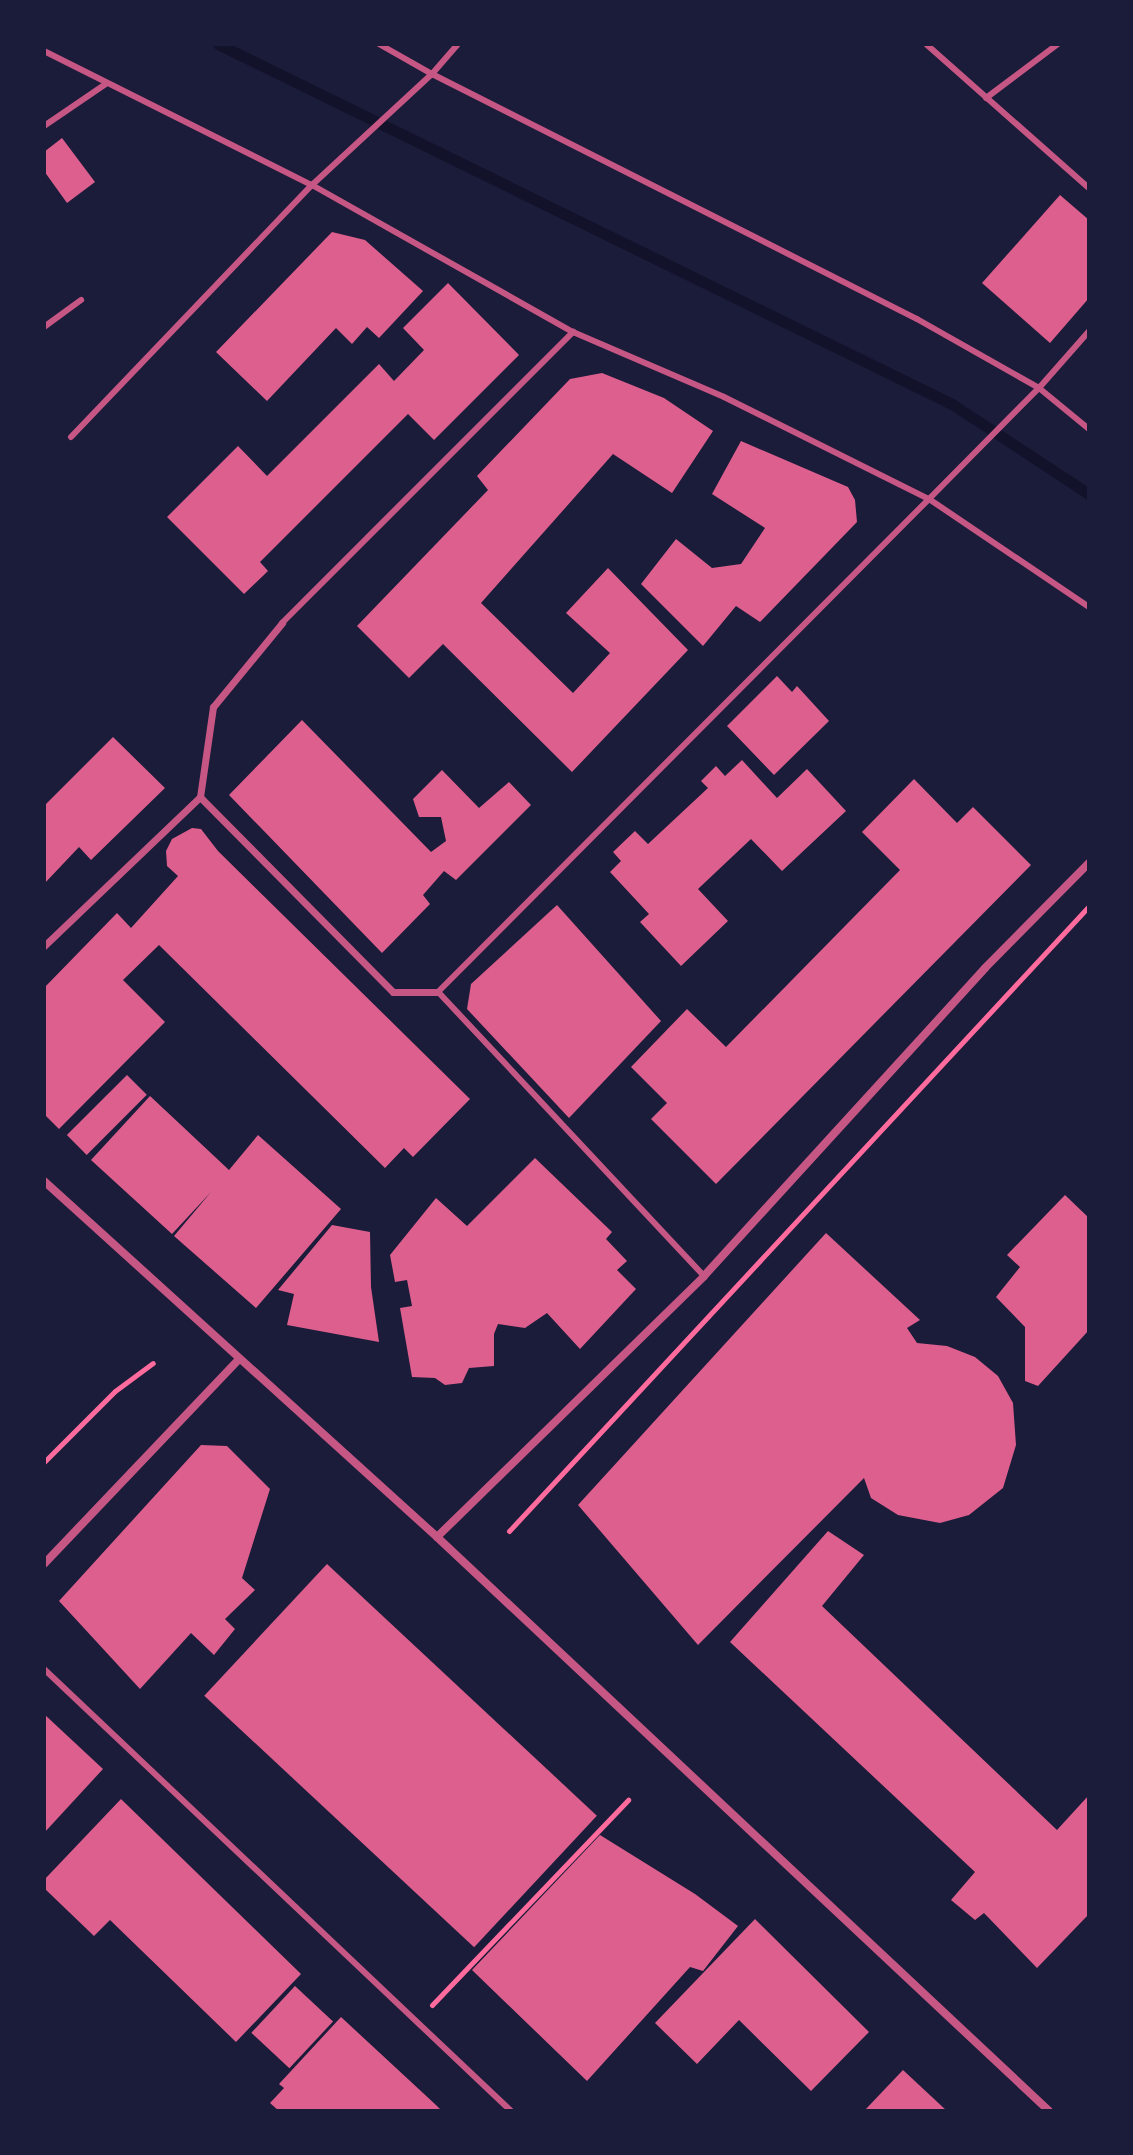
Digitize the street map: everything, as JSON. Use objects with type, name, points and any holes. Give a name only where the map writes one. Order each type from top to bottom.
[{"type":"street","points":[[44,946],[200,797],[213,707],[282,623]]},
{"type":"street","points":[[200,797],[393,992],[438,992]]},
{"type":"street","points":[[437,1537],[704,1276],[985,968],[1089,863]]},
{"type":"street","points":[[44,1181],[437,1537],[1049,2111]]},
{"type":"street","points":[[44,1564],[239,1359]]},
{"type":"lane","points":[[379,44],[432,74],[917,319],[1039,388],[1089,429]]},
{"type":"lane","points":[[71,437],[312,185],[432,74],[458,44]]},
{"type":"lane","points":[[926,44],[1089,188]]},
{"type":"lane","points":[[986,98],[1058,44]]},
{"type":"lane","points":[[44,51],[312,185],[573,332],[724,397],[929,499],[1089,607]]},
{"type":"lane","points":[[44,126],[107,83]]},
{"type":"lane","points":[[44,327],[81,300]]},
{"type":"lane","points":[[704,1276],[438,992],[1039,388],[1089,331]]},
{"type":"lane","points":[[282,623],[573,332]]},
{"type":"lane","points":[[44,1669],[511,2111]]},
{"type":"path","points":[[509,1531],[1089,906]]},
{"type":"path","points":[[44,1462],[115,1391],[153,1363]]},
{"type":"path","points":[[417,2020],[628,1800]]},
{"type":"building","points":[[62,138],[95,182],[67,203],[44,171],[44,152]]},
{"type":"building","points":[[1060,195],[1089,220],[1089,298],[1050,343],[982,283]]},
{"type":"building","points":[[332,232],[365,240],[423,291],[379,338],[367,327],[352,344],[336,328],[267,401],[216,352]]},
{"type":"building","points":[[448,283],[519,355],[434,440],[408,414],[260,562],[268,571],[244,594],[167,517],[238,446],[267,476],[379,364],[394,381],[424,350],[403,328]]},
{"type":"building","points":[[602,373],[664,398],[713,431],[672,493],[613,454],[481,603],[573,693],[610,653],[566,613],[608,568],[688,650],[572,772],[443,644],[409,678],[357,626],[488,490],[477,476],[570,379]]},
{"type":"building","points":[[741,441],[848,487],[855,500],[857,522],[760,622],[736,606],[703,646],[641,584],[676,539],[712,568],[741,564],[765,528],[712,494]]},
{"type":"building","points":[[777,676],[792,692],[797,686],[829,721],[774,775],[727,726]]},
{"type":"building","points":[[302,720],[431,852],[446,841],[441,817],[419,817],[413,799],[442,770],[479,808],[509,782],[531,805],[456,880],[444,871],[423,895],[430,904],[382,953],[229,795]]},
{"type":"building","points":[[113,737],[165,788],[91,860],[79,847],[44,884],[44,806]]},
{"type":"building","points":[[742,760],[777,798],[807,769],[846,811],[782,871],[751,839],[698,889],[728,921],[681,966],[640,922],[649,914],[610,872],[621,861],[613,852],[635,831],[648,844],[708,788],[701,781],[716,766],[725,776]]},
{"type":"building","points":[[914,779],[957,823],[973,807],[1031,865],[716,1184],[651,1119],[667,1103],[631,1067],[687,1009],[726,1047],[900,870],[862,832]]},
{"type":"building","points":[[192,828],[201,829],[218,851],[470,1099],[413,1157],[404,1148],[385,1168],[159,945],[123,980],[165,1022],[59,1129],[44,1114],[44,988],[117,913],[131,928],[178,876],[167,866],[166,851],[172,839]]},
{"type":"building","points":[[557,905],[661,1021],[569,1118],[467,1009],[471,984]]},
{"type":"building","points":[[127,1075],[147,1095],[87,1155],[67,1135]]},
{"type":"building","points":[[150,1096],[229,1170],[258,1135],[341,1209],[256,1308],[174,1236],[211,1192],[172,1234],[91,1160]]},
{"type":"building","points":[[535,1158],[612,1232],[606,1239],[627,1261],[617,1270],[636,1289],[580,1349],[547,1313],[525,1328],[498,1324],[494,1334],[494,1366],[469,1368],[462,1383],[445,1385],[435,1378],[412,1377],[400,1308],[412,1306],[407,1280],[395,1282],[390,1255],[436,1198],[467,1226]]},
{"type":"building","points":[[1065,1195],[1089,1218],[1089,1330],[1038,1386],[1025,1381],[1025,1327],[996,1297],[1020,1267],[1007,1255]]},
{"type":"building","points":[[332,1225],[370,1232],[371,1287],[379,1342],[287,1325],[294,1294],[278,1290]]},
{"type":"building","points":[[826,1233],[920,1320],[907,1328],[917,1343],[947,1346],[975,1357],[998,1376],[1013,1403],[1016,1445],[1003,1488],[969,1515],[940,1523],[898,1515],[871,1498],[864,1478],[698,1645],[578,1505]]},
{"type":"building","points":[[201,1445],[227,1446],[270,1489],[242,1578],[255,1590],[225,1619],[235,1629],[214,1655],[191,1633],[140,1689],[59,1601]]},
{"type":"building","points":[[828,1531],[864,1555],[822,1606],[1057,1830],[1089,1795],[1089,1914],[1037,1968],[984,1913],[975,1920],[951,1900],[975,1872],[730,1642]]},
{"type":"building","points":[[327,1564],[597,1816],[474,1947],[204,1696]]},
{"type":"building","points":[[44,1714],[103,1769],[44,1833]]},
{"type":"building","points":[[121,1799],[301,1974],[236,2042],[110,1920],[94,1936],[44,1888],[44,1880]]},
{"type":"building","points":[[600,1835],[695,1894],[738,1926],[703,1971],[690,1967],[587,2081],[472,1970]]},
{"type":"building","points":[[755,1919],[869,2032],[811,2091],[739,2020],[697,2064],[655,2023]]},
{"type":"building","points":[[295,1986],[333,2021],[289,2068],[251,2033]]},
{"type":"building","points":[[341,2017],[442,2111],[279,2111],[270,2103],[284,2088],[279,2084]]},
{"type":"building","points":[[903,2070],[947,2111],[864,2111]]},
{"type":"waterway","points":[[218,44],[952,404],[1089,494]]}]
